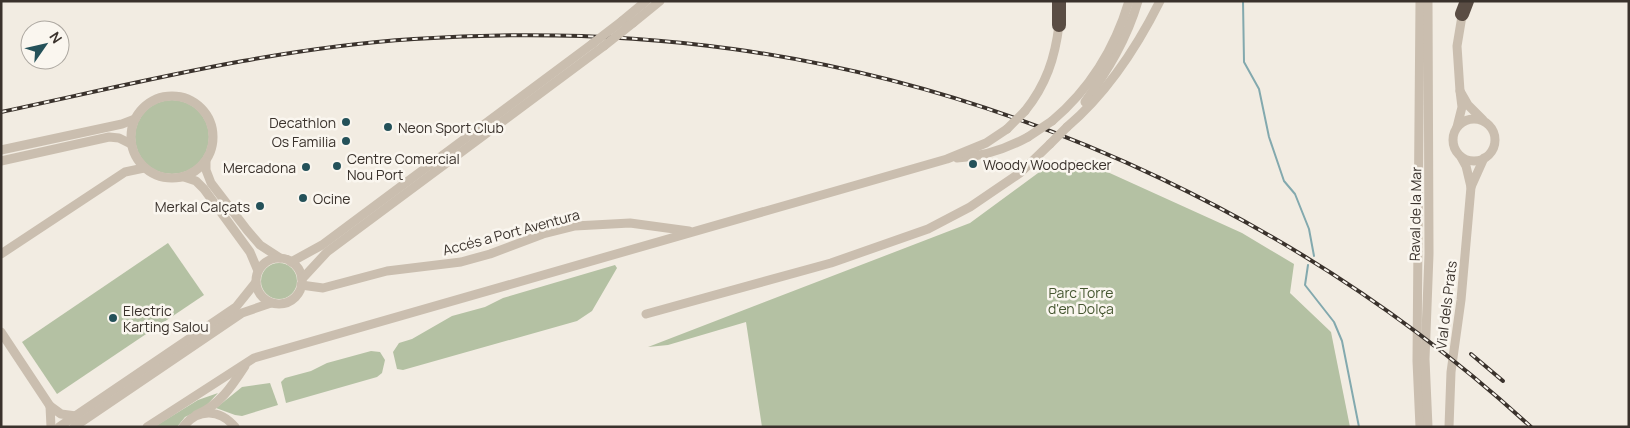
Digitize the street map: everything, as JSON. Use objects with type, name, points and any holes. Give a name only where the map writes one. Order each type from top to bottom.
[{"type":"highway","points":[[1059,1],[1059,25]]},
{"type":"street","points":[[291,262],[322,245],[592,44],[646,1]]},
{"type":"street","points":[[74,427],[242,313],[271,303],[283,304],[290,302],[298,294],[302,282],[327,252],[604,46],[660,1]]},
{"type":"street","points":[[1053,1],[1059,25]]},
{"type":"street","points":[[646,314],[831,263],[928,230],[970,207],[1020,173],[1067,126],[1110,66],[1125,38],[1130,15],[1129,1]]},
{"type":"street","points":[[948,159],[974,157],[1008,147],[1028,137],[1052,121],[1069,106],[1091,80],[1138,1]]},
{"type":"street","points":[[1067,126],[1082,114],[1122,64],[1160,1]]},
{"type":"street","name":"Raval de la Mar","points":[[1420,1],[1417,361],[1420,427]]},
{"type":"street","name":"Raval de la Mar","points":[[1428,1],[1429,254],[1425,359],[1428,427]]},
{"type":"street","name":"Vial dels Prats","points":[[1448,427],[1451,372],[1462,300],[1471,187],[1466,166],[1453,140],[1462,107],[1457,46],[1465,5]]},
{"type":"street","name":"Accés a Port Aventura","points":[[147,427],[254,358],[948,159],[980,147],[1007,129],[1025,111],[1040,90],[1052,63],[1059,25]]},
{"type":"street","name":"Vial dels Prats","points":[[1460,91],[1468,105],[1492,128],[1495,138],[1493,149],[1484,158],[1471,187]]},
{"type":"street","points":[[1,161],[109,137],[119,138],[132,148],[144,168],[160,177],[172,179],[184,177],[193,174],[206,162],[212,149],[213,128],[207,115],[194,102],[173,96],[160,97],[148,103],[135,119],[131,131],[132,148],[125,172]]},
{"type":"street","points":[[1,150],[122,124],[135,119]]},
{"type":"street","points":[[1457,127],[1469,119],[1483,121]]},
{"type":"street","points":[[1458,152],[1470,160],[1484,158]]},
{"type":"street","points":[[206,162],[206,170],[212,182],[247,230],[260,245],[297,267],[302,282]]},
{"type":"street","points":[[1,254],[125,172],[144,168]]},
{"type":"street","points":[[184,177],[196,181],[204,189],[250,252],[258,271]]},
{"type":"street","name":"Accés a Port Aventura","points":[[302,282],[323,288],[378,272],[461,262],[490,254],[543,234],[575,226],[630,223],[682,231],[700,230]]},
{"type":"street","points":[[271,303],[259,293],[256,282],[258,271],[267,261],[280,258]]},
{"type":"street","points":[[59,427],[236,307],[256,282]]},
{"type":"street","points":[[1,332],[50,406],[61,414],[76,416]]},
{"type":"street","points":[[183,427],[196,415],[209,410],[229,390],[246,364]]},
{"type":"street","points":[[50,406],[51,427]]},
{"type":"street","points":[[196,415],[214,413],[223,416],[235,427]]},
{"type":"green space","points":[[172,100],[186,103],[198,111],[206,123],[209,137],[206,151],[198,163],[186,171],[172,174],[158,171],[146,163],[138,151],[135,137],[138,123],[146,111],[158,103]]},
{"type":"green space","name":"Parc Torre d'en Dolça","points":[[1081,160],[1242,233],[1294,264],[1290,293],[1331,332],[1350,427],[762,427],[746,322],[668,345],[648,347],[970,223],[1053,162]]},
{"type":"green space","name":"Electric Karting Salou","points":[[168,243],[204,295],[57,394],[22,342]]},
{"type":"green space","points":[[279,263],[286,264],[292,268],[296,274],[296,288],[292,294],[286,298],[279,299],[272,298],[266,294],[262,288],[261,281],[262,274],[266,268],[272,264]]},
{"type":"green space","points":[[615,265],[617,268],[592,311],[577,321],[403,370],[397,369],[393,352],[399,343],[412,339],[452,316],[485,307],[503,298]]},
{"type":"green space","points":[[371,351],[380,352],[385,360],[382,373],[377,377],[286,403],[281,382],[285,378],[311,371],[327,363]]},
{"type":"green space","points":[[270,383],[278,405],[242,416],[216,408],[242,387]]},
{"type":"green space","points":[[218,393],[204,408],[185,417],[177,427],[154,427],[198,400]]},
{"type":"waterway","points":[[1243,1],[1244,62],[1259,89],[1269,137],[1284,181],[1295,194],[1309,229],[1314,256]]},
{"type":"waterway","points":[[1308,265],[1305,285],[1334,322],[1342,341],[1359,427]]},
{"type":"railway","points":[[1,112],[258,58],[310,50],[414,39],[534,35],[613,37],[733,49],[843,69],[951,97],[1057,134],[1160,178],[1260,230],[1356,289],[1446,355],[1531,427]]},
{"type":"railway","points":[[1471,354],[1503,381]]},
{"type":"place","name":"Decathlon","points":[[346,122]]},
{"type":"place","name":"Neon Sport Club","points":[[388,127]]},
{"type":"place","name":"Os Familia","points":[[346,141]]},
{"type":"place","name":"Woody Woodpecker","points":[[973,164]]},
{"type":"place","name":"Centre Comercial Nou Port","points":[[337,166]]},
{"type":"place","name":"Mercadona","points":[[306,167]]},
{"type":"place","name":"Ocine","points":[[303,198]]},
{"type":"place","name":"Merkal Calçats","points":[[260,206]]},
{"type":"place","name":"Electric Karting Salou","points":[[113,318]]}]
